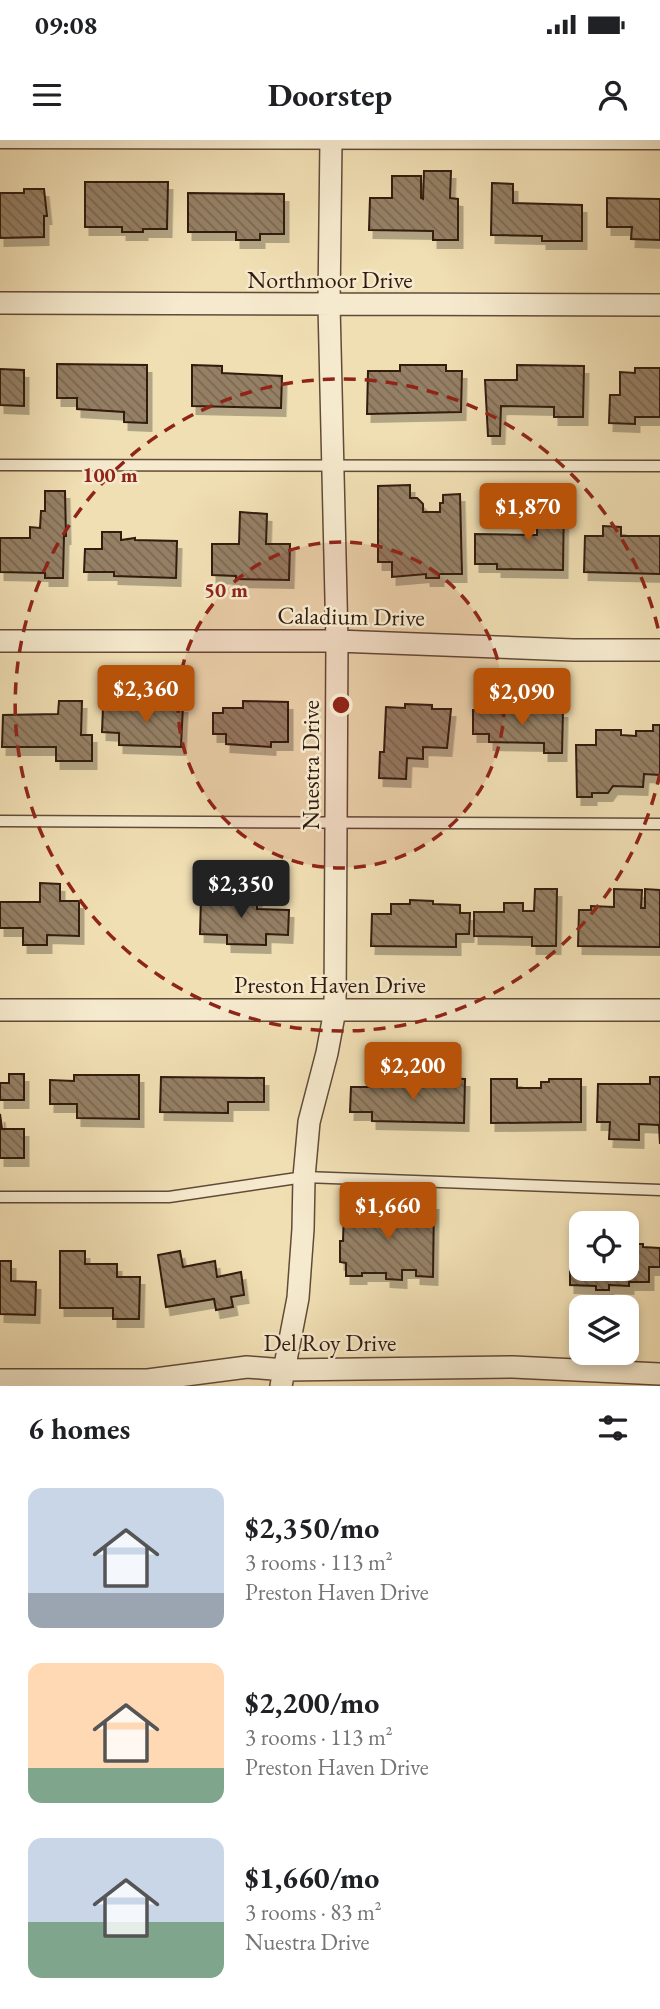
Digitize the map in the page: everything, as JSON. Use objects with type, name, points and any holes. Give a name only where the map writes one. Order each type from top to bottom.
[{"type":"street","name":"Nuestra Drive","points":[[283,1378],[298,1298],[309,1122],[335,1010],[337,641],[329,306],[331,141]]},
{"type":"street","name":"Northmoor Drive","points":[[0,303],[660,305]]},
{"type":"street","name":"Caladium Drive","points":[[0,641],[337,641],[573,650],[660,650]]},
{"type":"street","name":"Preston Haven Drive","points":[[0,1010],[660,1010]]},
{"type":"street","name":"Del Roy Drive","points":[[0,1380],[148,1380],[247,1367],[283,1378],[513,1367],[660,1374]]},
{"type":"lane","points":[[0,143],[331,141],[660,144]]},
{"type":"lane","points":[[0,465],[660,466]]},
{"type":"lane","points":[[0,821],[660,824]]},
{"type":"lane","points":[[0,1197],[169,1197],[304,1177],[660,1190]]},
{"type":"building","points":[[424,171],[451,171],[450,198],[458,199],[458,240],[433,240],[433,231],[369,230],[370,198],[392,198],[392,176],[421,176],[423,199]]},
{"type":"building","points":[[85,182],[168,182],[167,229],[122,232],[122,227],[85,227]]},
{"type":"building","points":[[492,183],[513,184],[513,203],[582,205],[582,241],[542,241],[542,236],[491,235]]},
{"type":"building","points":[[24,189],[44,189],[47,216],[44,216],[44,237],[0,238],[0,193],[24,193]]},
{"type":"building","points":[[188,193],[284,194],[284,234],[260,234],[260,240],[236,240],[236,232],[188,232]]},
{"type":"building","points":[[607,198],[660,199],[660,240],[631,239],[632,227],[607,227]]},
{"type":"building","points":[[57,364],[147,365],[147,423],[124,422],[124,412],[77,409],[77,398],[57,398]]},
{"type":"building","points":[[192,365],[222,366],[222,373],[282,376],[281,408],[192,406]]},
{"type":"building","points":[[400,365],[446,365],[446,371],[462,371],[461,412],[367,414],[368,371],[400,371]]},
{"type":"building","points":[[517,365],[584,366],[583,417],[554,417],[554,407],[501,406],[500,436],[488,436],[485,380],[517,380]]},
{"type":"building","points":[[635,368],[660,368],[660,417],[635,417],[635,424],[609,423],[610,395],[620,395],[620,372],[635,373]]},
{"type":"building","points":[[0,369],[24,370],[24,406],[0,405]]},
{"type":"building","points":[[410,485],[410,498],[417,498],[423,504],[423,512],[440,512],[443,495],[460,494],[462,574],[439,574],[439,578],[426,578],[426,574],[392,577],[392,562],[378,562],[378,486]]},
{"type":"building","points":[[45,491],[65,491],[63,578],[45,578],[45,573],[0,572],[0,538],[30,538],[30,527],[40,528],[41,511],[45,511]]},
{"type":"building","points":[[537,500],[564,500],[563,570],[497,569],[497,564],[475,564],[475,534],[537,535]]},
{"type":"building","points":[[240,512],[267,514],[266,544],[290,544],[289,580],[236,579],[236,576],[212,575],[212,544],[239,544]]},
{"type":"building","points":[[603,526],[621,527],[621,536],[660,536],[660,574],[584,572],[585,536],[603,536]]},
{"type":"building","points":[[102,532],[121,532],[121,540],[135,538],[177,541],[176,578],[84,572],[85,549],[102,549]]},
{"type":"building","points":[[59,701],[82,701],[81,735],[92,735],[92,761],[56,761],[56,747],[2,747],[3,715],[58,714]]},
{"type":"building","points":[[243,701],[288,702],[288,742],[271,742],[271,747],[226,744],[226,734],[213,734],[213,713],[223,713],[223,708],[243,708]]},
{"type":"building","points":[[134,703],[183,705],[181,747],[119,745],[119,733],[102,732],[103,707],[133,708]]},
{"type":"building","points":[[405,704],[451,709],[447,748],[423,747],[423,759],[407,758],[406,779],[379,778],[380,752],[384,752],[386,707],[405,708]]},
{"type":"building","points":[[473,710],[541,713],[542,710],[563,710],[562,753],[544,753],[544,743],[489,742],[489,734],[473,734]]},
{"type":"building","points":[[653,725],[660,725],[660,775],[644,774],[643,787],[613,786],[608,793],[577,797],[576,745],[596,745],[596,730],[621,730],[621,735],[636,736],[636,731],[653,731]]},
{"type":"building","points":[[40,883],[60,884],[60,901],[79,901],[79,936],[47,935],[47,945],[23,945],[23,928],[0,928],[0,902],[40,902]]},
{"type":"building","points":[[535,889],[557,889],[556,946],[532,946],[532,937],[474,936],[474,912],[504,912],[504,903],[523,903],[523,911],[534,911]]},
{"type":"building","points":[[614,889],[642,890],[641,908],[645,908],[645,889],[660,890],[660,947],[578,946],[579,910],[591,910],[591,906],[614,907]]},
{"type":"building","points":[[201,897],[257,899],[257,909],[289,910],[288,935],[266,934],[266,945],[227,944],[227,935],[200,934]]},
{"type":"building","points":[[410,900],[460,905],[460,913],[470,913],[469,934],[456,934],[456,947],[371,946],[372,914],[391,914],[391,904],[410,904]]},
{"type":"building","points":[[9,1074],[24,1074],[24,1100],[0,1100],[0,1083],[9,1083]]},
{"type":"building","points":[[74,1075],[139,1075],[139,1119],[77,1118],[77,1104],[50,1104],[50,1080],[74,1081]]},
{"type":"building","points":[[161,1077],[264,1078],[264,1102],[228,1102],[228,1113],[160,1112]]},
{"type":"building","points":[[650,1077],[660,1077],[660,1144],[659,1125],[639,1124],[639,1140],[609,1139],[610,1122],[597,1122],[598,1084],[650,1084]]},
{"type":"building","points":[[430,1078],[465,1079],[464,1123],[372,1121],[372,1112],[350,1112],[351,1087],[430,1087]]},
{"type":"building","points":[[491,1079],[517,1079],[517,1088],[541,1088],[541,1082],[549,1082],[549,1079],[581,1079],[581,1122],[491,1123]]},
{"type":"building","points":[[0,1114],[2,1129],[24,1129],[24,1158],[0,1158]]},
{"type":"building","points":[[363,1201],[390,1202],[393,1224],[417,1225],[417,1202],[434,1202],[433,1277],[416,1276],[416,1270],[402,1270],[402,1280],[386,1279],[386,1273],[346,1276],[346,1263],[340,1262],[344,1210],[362,1210]]},
{"type":"building","points":[[639,1244],[643,1244],[643,1247],[660,1248],[660,1267],[649,1267],[649,1282],[629,1282],[629,1286],[609,1285],[609,1290],[596,1290],[596,1286],[570,1285],[570,1281],[639,1281]]},
{"type":"building","points":[[60,1251],[85,1251],[85,1264],[117,1264],[117,1277],[140,1277],[139,1319],[113,1319],[113,1308],[60,1308]]},
{"type":"building","points":[[180,1251],[183,1267],[215,1261],[217,1277],[241,1272],[244,1295],[231,1297],[233,1307],[216,1310],[214,1299],[166,1307],[158,1255]]},
{"type":"building","points":[[0,1261],[11,1261],[11,1281],[36,1282],[35,1315],[0,1314]]}]
